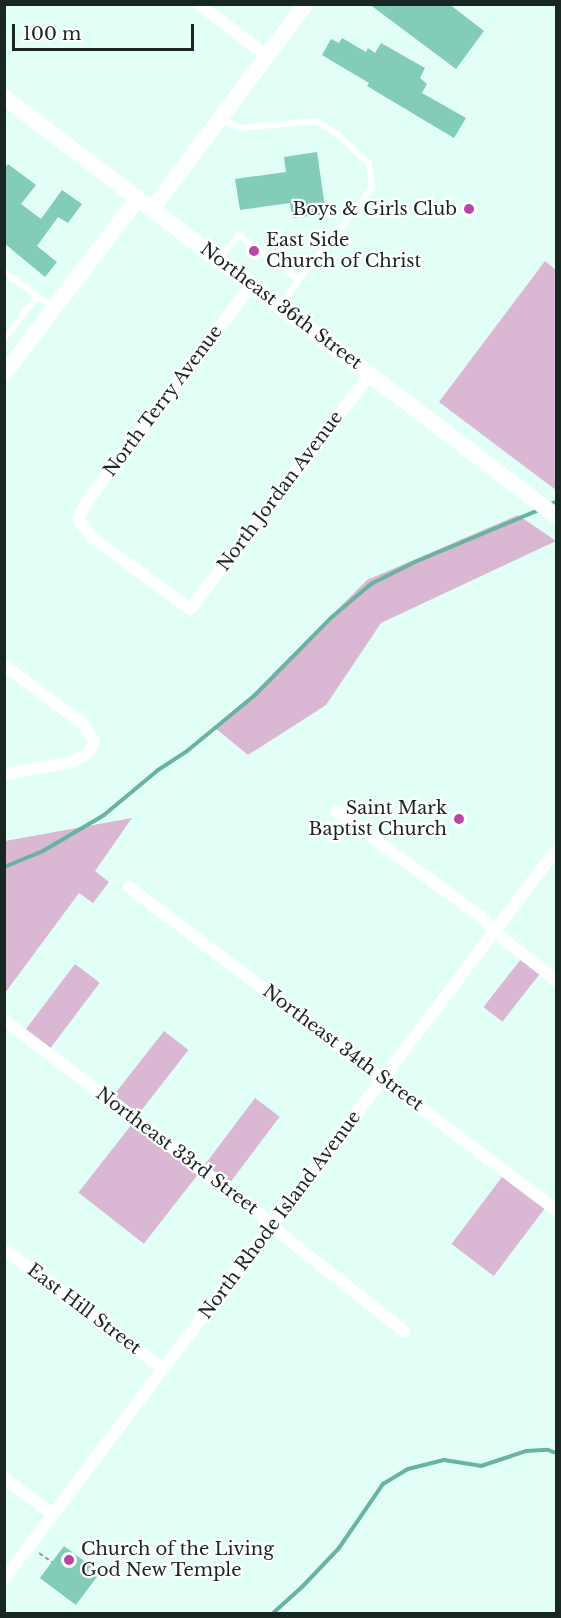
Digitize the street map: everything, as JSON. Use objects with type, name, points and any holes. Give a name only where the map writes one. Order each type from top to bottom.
[{"type":"main road","points":[[152,209],[306,4]]},
{"type":"main road","name":"Northeast 36th Street","points":[[4,97],[556,516]]},
{"type":"main road","points":[[4,374],[138,198]]},
{"type":"street","points":[[199,4],[267,56]]},
{"type":"street","name":"North Terry Avenue","points":[[190,609],[93,538],[78,519],[88,500],[252,284]]},
{"type":"street","name":"North Jordan Avenue","points":[[190,609],[370,374]]},
{"type":"street","points":[[4,665],[83,724],[91,733],[93,746],[84,757],[73,762],[4,774]]},
{"type":"street","points":[[337,812],[480,916],[556,980]]},
{"type":"street","name":"North Rhode Island Avenue","points":[[4,1579],[556,850]]},
{"type":"street","name":"Northeast 34th Street","points":[[129,887],[556,1210]]},
{"type":"street","name":"Northeast 33rd Street","points":[[4,1020],[272,1226],[404,1331]]},
{"type":"street","name":"East Hill Street","points":[[4,1249],[163,1369]]},
{"type":"street","points":[[4,1478],[53,1514]]},
{"type":"lane","points":[[220,118],[240,128],[316,121],[338,135],[369,163],[372,188],[280,306]]},
{"type":"lane","points":[[219,260],[239,235],[299,280]]},
{"type":"lane","points":[[4,272],[54,309]]},
{"type":"lane","points":[[4,339],[37,296]]},
{"type":"path","points":[[30,1546],[52,1562]]},
{"type":"shaded area","points":[[545,261],[556,270],[556,490],[439,402]]},
{"type":"shaded area","points":[[518,515],[556,541],[381,623],[326,705],[248,755],[214,727],[252,695],[367,580]]},
{"type":"shaded area","points":[[132,818],[95,871],[109,882],[93,903],[79,893],[5,993],[5,841]]},
{"type":"shaded area","points":[[521,959],[540,974],[502,1022],[483,1007]]},
{"type":"shaded area","points":[[75,964],[100,983],[49,1050],[24,1031]]},
{"type":"shaded area","points":[[164,1031],[188,1050],[139,1114],[114,1095]]},
{"type":"shaded area","points":[[255,1098],[280,1117],[230,1183],[205,1164]]},
{"type":"shaded area","points":[[132,1124],[197,1175],[144,1244],[78,1193]]},
{"type":"shaded area","points":[[502,1177],[544,1209],[494,1276],[451,1244]]},
{"type":"building","points":[[369,4],[449,4],[484,31],[456,69]]},
{"type":"building","points":[[342,38],[366,52],[368,48],[375,53],[381,43],[425,68],[420,78],[427,84],[422,93],[466,118],[454,138],[367,86],[369,83],[322,55],[331,39],[339,43]]},
{"type":"building","points":[[317,152],[326,214],[292,218],[290,203],[240,210],[235,179],[286,172],[284,157]]},
{"type":"building","points":[[8,164],[36,185],[21,204],[41,219],[62,190],[82,204],[68,223],[58,217],[37,246],[57,262],[45,277],[4,243],[4,169]]},
{"type":"building","points":[[64,1546],[100,1573],[76,1605],[40,1578]]},
{"type":"waterway","points":[[548,505],[556,502]]},
{"type":"waterway","points":[[4,867],[43,851],[104,815],[158,770],[187,751],[254,696],[332,617],[371,584],[415,562],[539,510]]},
{"type":"waterway","points":[[272,1614],[302,1587],[339,1548],[383,1484],[408,1469],[444,1460],[481,1466],[526,1451],[548,1450],[556,1453]]},
{"type":"place","name":"Boys & Girls Club","points":[[469,209]]},
{"type":"place","name":"East Side Church of Christ","points":[[254,251]]},
{"type":"place","name":"Saint Mark Baptist Church","points":[[459,819]]},
{"type":"place","name":"Church of the Living God New Temple","points":[[69,1560]]}]
